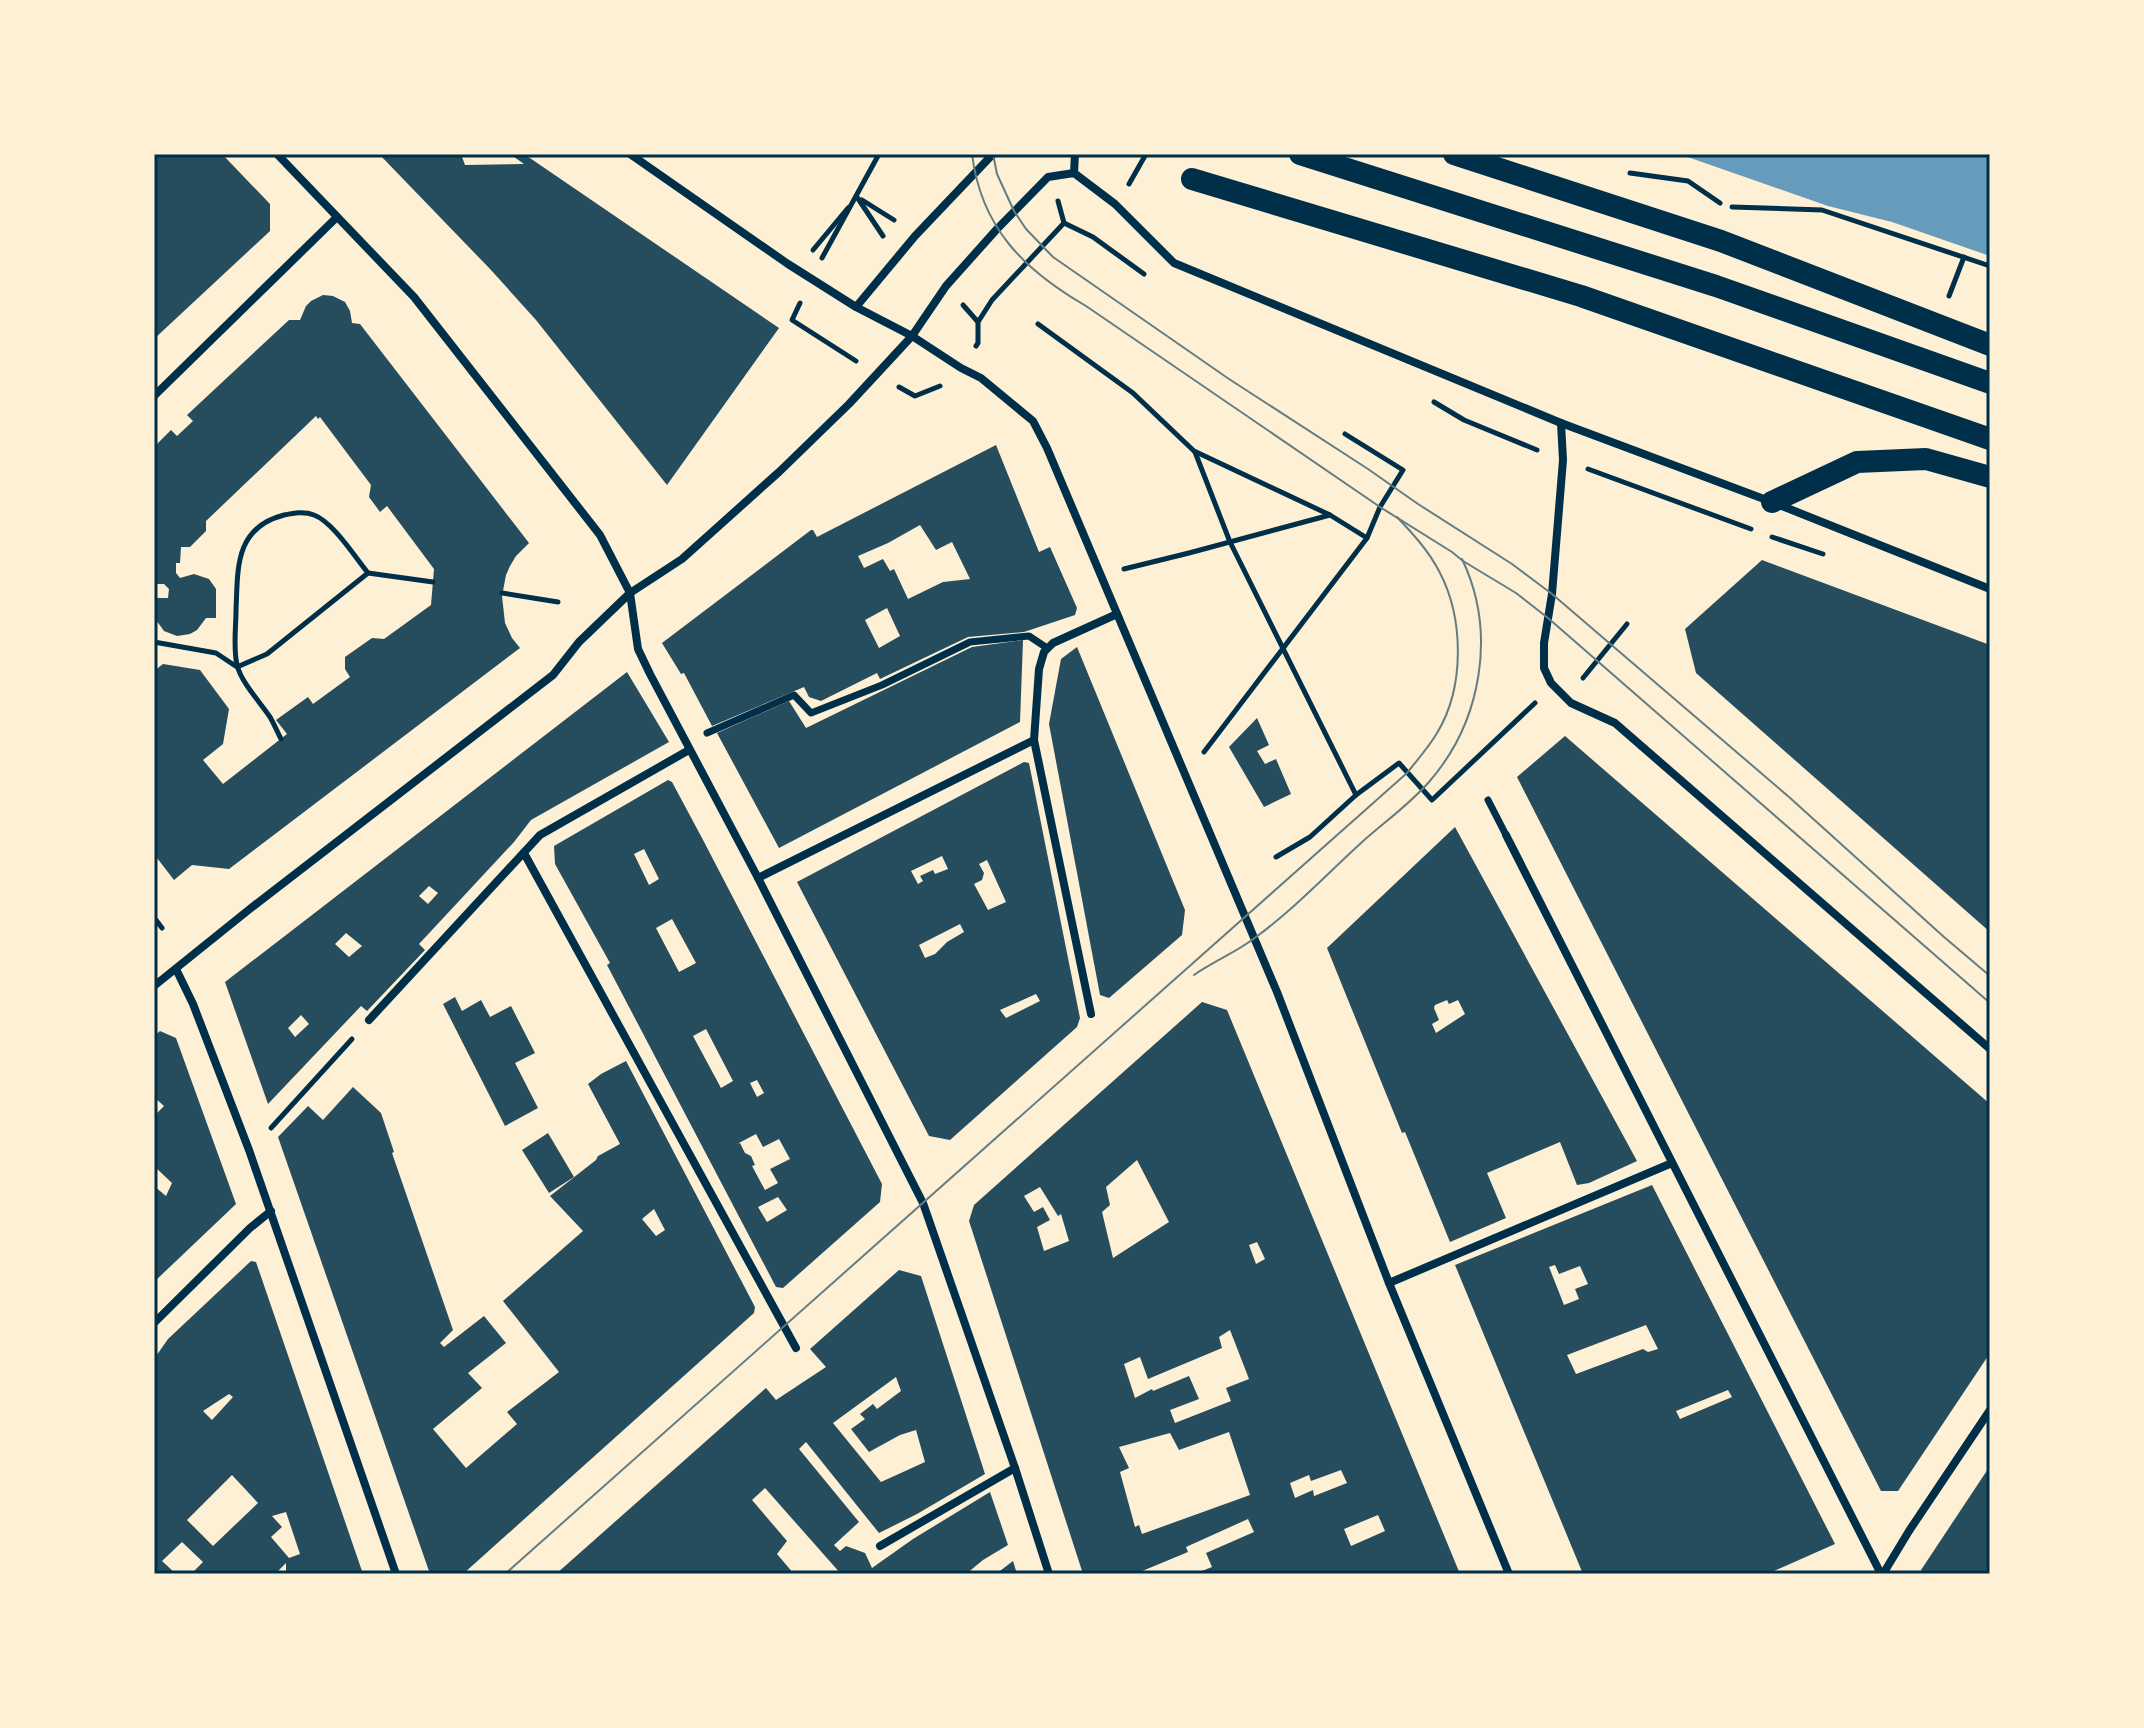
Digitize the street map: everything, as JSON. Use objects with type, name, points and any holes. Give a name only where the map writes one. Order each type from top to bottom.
[{"type":"highway","points":[[1300,154],[1701,281],[1990,383]]},
{"type":"highway","points":[[1454,154],[1721,241],[1990,345]]},
{"type":"highway","points":[[1192,179],[1581,296],[1990,439]]},
{"type":"highway","points":[[1772,502],[1857,462],[1926,459],[1990,477]]},
{"type":"street","points":[[277,154],[414,297],[600,535],[630,593],[638,649],[923,1203],[1049,1574]]},
{"type":"street","points":[[630,154],[856,307],[912,336],[981,378],[1033,421],[1272,980],[1389,1283],[1509,1574]]},
{"type":"street","points":[[856,307],[915,236],[993,154]]},
{"type":"street","points":[[1074,173],[1075,154]]},
{"type":"street","points":[[154,986],[553,675],[579,642],[630,593],[682,559],[779,472],[849,404],[912,336],[946,286],[1048,177],[1074,173],[1115,204],[1174,263],[1561,423],[1772,502],[1990,589]]},
{"type":"street","points":[[154,396],[337,217]]},
{"type":"street","points":[[1561,423],[1563,460],[1552,594],[1544,643],[1544,668],[1551,683],[1571,703],[1615,723],[1990,1049]]},
{"type":"street","points":[[1091,1014],[1034,740],[1039,669],[1047,648],[1117,614]]},
{"type":"street","points":[[707,733],[794,695],[811,713],[882,685],[970,642],[1029,636],[1047,648]]},
{"type":"street","points":[[758,878],[1034,740]]},
{"type":"street","points":[[369,1020],[540,835],[689,750]]},
{"type":"street","points":[[1488,800],[1882,1574]]},
{"type":"street","points":[[524,853],[796,1348]]},
{"type":"street","points":[[176,969],[193,1004],[271,1211],[396,1574]]},
{"type":"street","points":[[1389,1283],[1672,1163]]},
{"type":"street","points":[[154,1323],[271,1211]]},
{"type":"street","points":[[1882,1574],[1990,1410]]},
{"type":"street","points":[[880,1546],[1015,1468]]},
{"type":"path","points":[[814,248],[857,197],[878,154]]},
{"type":"path","points":[[1127,187],[1146,154]]},
{"type":"path","points":[[857,197],[900,223]]},
{"type":"path","points":[[1727,207],[1822,210],[1990,266]]},
{"type":"path","points":[[961,368],[978,343],[978,322],[992,300],[1064,223]]},
{"type":"path","points":[[1955,278],[1964,257]]},
{"type":"path","points":[[1038,324],[1133,393],[1194,451],[1330,515],[1367,538]]},
{"type":"path","points":[[1186,775],[1367,538],[1380,507],[1403,470],[1345,434]]},
{"type":"path","points":[[1194,451],[1230,542],[1356,795]]},
{"type":"path","points":[[237,667],[235,638],[239,560],[244,546],[263,525],[275,518],[294,513],[313,514],[323,520],[368,573],[433,582]]},
{"type":"path","points":[[1100,574],[1330,515]]},
{"type":"path","points":[[237,667],[267,654],[368,573]]},
{"type":"path","points":[[502,593],[558,602]]},
{"type":"path","points":[[1276,857],[1310,837],[1356,795],[1399,763],[1432,800],[1534,703],[1566,698],[1627,624]]},
{"type":"path","points":[[154,642],[216,653],[237,667],[281,739]]},
{"type":"path","points":[[156,920],[162,928]]},
{"type":"path","points":[[271,1128],[369,1020]]},
{"type":"water","points":[[1679,154],[1990,154],[1990,256],[1892,222],[1828,206]]},
{"type":"building","points":[[154,154],[222,154],[270,204],[270,231],[154,339]]},
{"type":"building","points":[[379,154],[461,154],[465,165],[524,164],[510,154],[524,154],[779,328],[667,485],[536,320]]},
{"type":"building","points":[[323,295],[345,302],[352,323],[360,324],[529,543],[510,566],[502,596],[505,623],[520,648],[229,869],[192,865],[174,880],[154,854],[154,671],[163,664],[200,670],[229,709],[223,744],[203,760],[223,784],[287,734],[276,720],[308,697],[313,704],[350,677],[345,669],[345,657],[372,638],[384,639],[431,605],[434,569],[387,506],[380,512],[369,497],[371,485],[320,417],[318,419],[316,416],[206,521],[206,531],[190,547],[181,547],[176,573],[180,578],[194,574],[209,579],[216,589],[216,618],[206,618],[197,630],[177,636],[164,631],[156,620],[156,598],[168,598],[169,589],[164,584],[154,584],[154,447],[171,430],[177,436],[193,421],[187,415],[289,320],[300,320],[306,306]]},
{"type":"building","points":[[996,445],[1039,552],[1050,547],[1077,608],[1075,615],[1024,632],[968,637],[880,679],[877,673],[821,701],[809,697],[804,687],[712,726],[684,673],[681,674],[662,643],[811,530],[817,537]],"holes":[[[920,525],[936,550],[952,542],[970,579],[943,582],[908,599],[894,569],[890,571],[883,559],[864,568],[858,556]],[[887,608],[900,636],[879,648],[865,620]]]},
{"type":"building","points":[[1762,560],[1990,645],[1990,932],[1696,673],[1685,629]]},
{"type":"building","points":[[1023,640],[1020,722],[779,848],[717,733],[789,701],[806,728],[972,647]]},
{"type":"building","points":[[1077,647],[1185,910],[1182,935],[1109,998],[1100,995],[1049,724],[1061,659]]},
{"type":"building","points":[[627,672],[669,742],[531,820],[419,944],[425,950],[367,1011],[361,1006],[268,1104],[225,982]],"holes":[[[429,886],[438,893],[428,904],[419,896]],[[346,933],[362,946],[349,957],[335,944]],[[301,1015],[309,1024],[295,1037],[288,1028]]]},
{"type":"building","points":[[1257,718],[1269,745],[1257,751],[1265,764],[1276,759],[1291,794],[1264,807],[1229,747]]},
{"type":"building","points":[[1565,736],[1990,1104],[1990,1353],[1898,1491],[1881,1491],[1517,777]]},
{"type":"building","points":[[1024,762],[1029,763],[1080,1018],[1077,1027],[950,1140],[929,1136],[797,882]],"holes":[[[942,856],[948,869],[935,874],[933,870],[920,876],[923,881],[918,884],[911,871]],[[987,860],[1006,902],[988,910],[974,884],[982,880],[984,873],[979,864]],[[960,924],[964,932],[925,958],[919,945]],[[1036,994],[1040,1001],[1006,1018],[1000,1010]]]},
{"type":"building","points":[[668,780],[672,782],[882,1184],[880,1202],[783,1288],[776,1287],[607,965],[610,963],[555,864],[554,846]],"holes":[[[644,849],[659,879],[649,885],[634,854]],[[672,919],[696,963],[679,972],[656,928]],[[706,1029],[733,1081],[721,1088],[693,1036]],[[757,1080],[764,1093],[757,1097],[750,1083]],[[756,1134],[763,1147],[779,1139],[790,1159],[770,1169],[778,1183],[765,1190],[752,1166],[755,1165],[751,1156],[745,1153],[740,1143],[737,1144]],[[778,1197],[787,1210],[767,1222],[758,1207]]]},
{"type":"building","points":[[1455,827],[1637,1161],[1589,1183],[1577,1185],[1560,1142],[1487,1173],[1506,1218],[1450,1242],[1327,948]],"holes":[[[1447,1000],[1449,1004],[1458,1000],[1465,1014],[1436,1033],[1432,1024],[1439,1020],[1435,1005]]]},
{"type":"building","points":[[455,997],[462,1011],[481,1000],[490,1017],[511,1006],[535,1053],[515,1063],[538,1108],[505,1126],[443,1004]]},
{"type":"building","points":[[1202,1002],[1227,1010],[1460,1574],[1194,1574],[1212,1567],[1206,1553],[1254,1532],[1248,1519],[1186,1547],[1188,1552],[1135,1574],[1083,1574],[969,1221],[974,1205]],"holes":[[[1137,1160],[1169,1222],[1113,1258],[1102,1212],[1110,1205],[1106,1187]],[[1040,1187],[1058,1216],[1061,1214],[1069,1241],[1044,1251],[1037,1227],[1050,1220],[1043,1207],[1034,1212],[1024,1196]],[[1257,1242],[1265,1259],[1256,1264],[1249,1245]],[[1230,1330],[1249,1379],[1226,1388],[1231,1401],[1175,1423],[1170,1410],[1199,1399],[1189,1376],[1135,1398],[1124,1364],[1140,1357],[1148,1379],[1222,1348],[1219,1337]],[[1229,1432],[1250,1495],[1142,1534],[1139,1525],[1135,1527],[1120,1472],[1129,1468],[1119,1447],[1170,1433],[1179,1450]],[[1341,1470],[1347,1483],[1314,1496],[1313,1490],[1295,1498],[1290,1483],[1309,1475],[1311,1481]],[[1378,1515],[1385,1531],[1351,1546],[1344,1529]]]},
{"type":"building","points":[[160,1031],[176,1038],[236,1204],[154,1282],[154,1186],[166,1196],[172,1183],[154,1166],[154,1116],[164,1106],[154,1097],[154,1036]]},
{"type":"building","points":[[626,1061],[755,1307],[754,1313],[463,1574],[430,1574],[278,1137],[308,1106],[323,1120],[353,1087],[381,1113],[453,1330],[440,1343],[444,1347],[484,1316],[506,1343],[468,1373],[482,1388],[433,1429],[466,1468],[517,1424],[507,1412],[559,1372],[503,1301],[583,1231],[550,1196],[598,1156],[620,1144],[588,1084]],"holes":[[[654,1209],[665,1230],[656,1236],[642,1219]]]},
{"type":"building","points":[[548,1133],[574,1177],[549,1193],[522,1150]]},
{"type":"building","points":[[1652,1185],[1835,1544],[1767,1574],[1583,1574],[1455,1265]],"holes":[[[1555,1265],[1559,1274],[1580,1266],[1588,1284],[1575,1289],[1579,1299],[1564,1305],[1549,1267]],[[1646,1325],[1658,1349],[1648,1352],[1643,1349],[1576,1374],[1567,1355]],[[1728,1390],[1732,1397],[1680,1419],[1676,1411]]]},
{"type":"building","points":[[251,1261],[256,1262],[363,1574],[286,1574],[286,1563],[275,1574],[191,1574],[203,1562],[182,1542],[162,1561],[176,1574],[154,1574],[154,1359],[168,1339]],"holes":[[[229,1394],[233,1397],[212,1420],[203,1411]],[[232,1475],[258,1503],[213,1546],[187,1520]],[[286,1512],[300,1554],[289,1558],[271,1537],[282,1527],[272,1516]]]},
{"type":"building","points":[[899,1270],[921,1276],[985,1474],[879,1533],[806,1442],[799,1449],[859,1522],[834,1545],[840,1551],[846,1546],[865,1553],[872,1568],[990,1492],[1008,1545],[966,1574],[841,1574],[765,1488],[752,1500],[787,1541],[777,1554],[794,1574],[556,1574],[766,1388],[776,1400],[826,1367],[810,1349]],"holes":[[[896,1377],[901,1391],[877,1409],[873,1404],[860,1414],[865,1419],[851,1429],[869,1452],[916,1430],[925,1462],[881,1482],[833,1423]]]},
{"type":"building","points":[[1990,1466],[1990,1574],[1923,1574],[1921,1570]]},
{"type":"building","points":[[1013,1561],[1017,1574],[996,1574]]},
{"type":"tram line","points":[[972,154],[985,204],[1009,244],[1025,262],[1064,292],[1380,507],[1516,593],[1990,1003]]},
{"type":"tram line","points":[[993,154],[997,174],[1014,211],[1026,229],[1053,257],[1229,379],[1512,564],[1552,594],[1789,797],[1990,976]]},
{"type":"tram line","points":[[505,1574],[1407,773],[1434,738],[1446,715],[1453,695],[1458,652],[1453,610],[1439,571],[1425,549],[1397,517]]},
{"type":"tram line","points":[[1194,975],[1249,942],[1284,915],[1413,798],[1447,758],[1472,704],[1481,646],[1473,587],[1462,559]]}]
